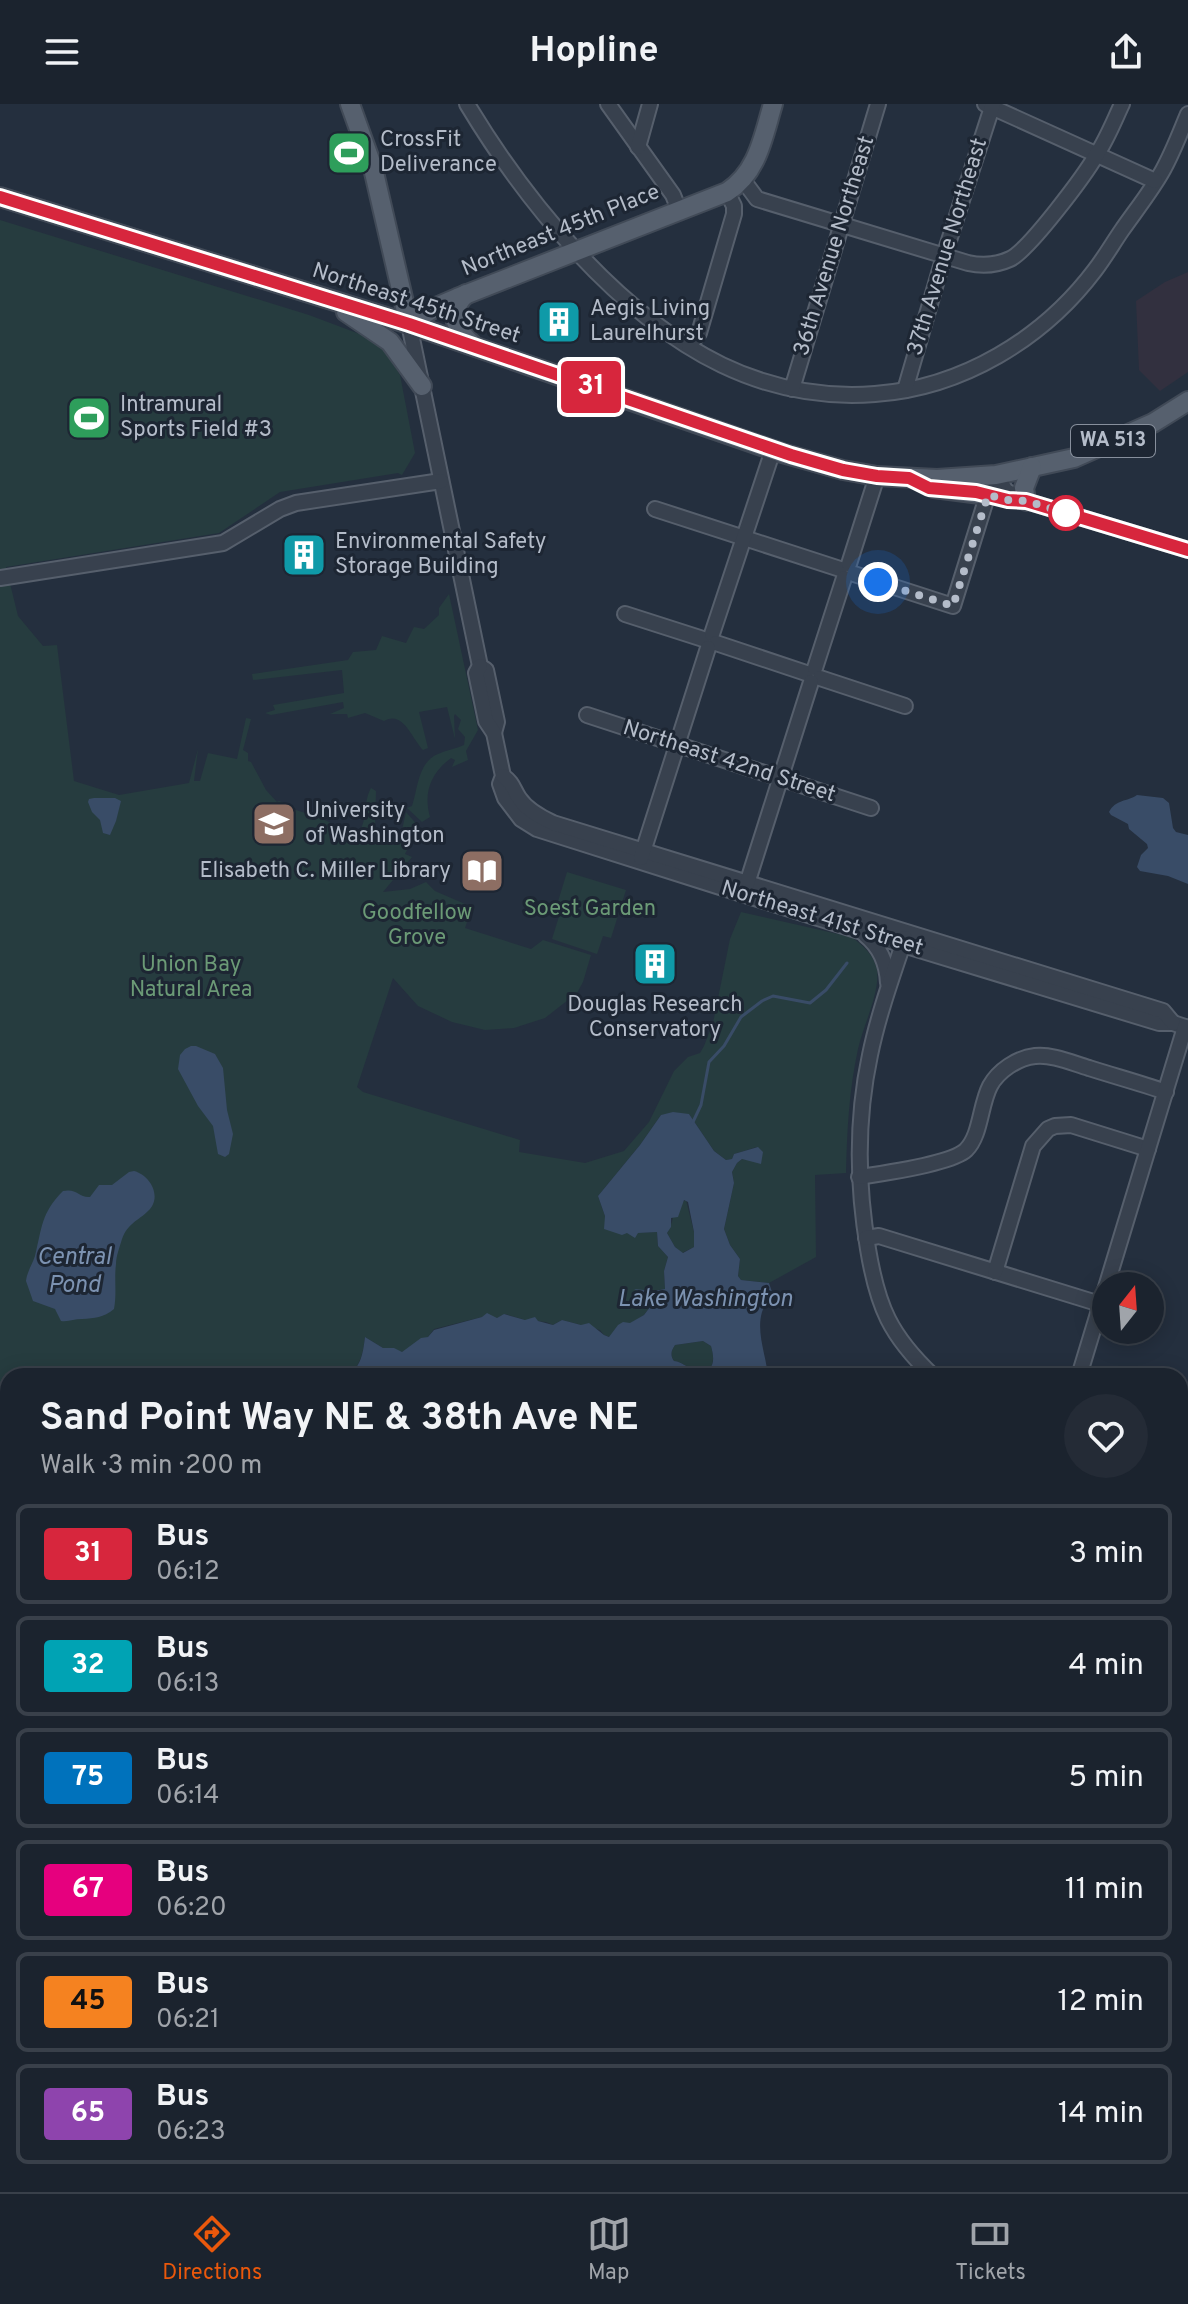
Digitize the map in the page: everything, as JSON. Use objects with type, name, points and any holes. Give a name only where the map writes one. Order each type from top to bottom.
[{"type":"main road","points":[[350,104],[373,168],[409,324]]},
{"type":"main road","points":[[735,187],[757,158],[773,104]]},
{"type":"main road","name":"Northeast 45th Place","points":[[409,324],[436,307],[466,294],[735,187]]},
{"type":"main road","name":"Northeast 45th Street","points":[[0,197],[409,324],[773,450],[843,470],[909,478]]},
{"type":"main road","points":[[466,294],[455,308],[456,326],[477,348]]},
{"type":"main road","points":[[327,300],[390,342],[422,386]]},
{"type":"main road","name":"WA 513","points":[[909,478],[996,475],[1074,458],[1153,423],[1188,401]]},
{"type":"main road","points":[[1026,501],[1024,488],[1032,467]]},
{"type":"main road","points":[[909,478],[929,488],[988,495]]},
{"type":"street","points":[[467,104],[526,191],[575,251],[639,309],[689,346],[739,373],[792,389],[844,395],[905,390],[938,383],[1008,350],[1047,321],[1094,271],[1162,173],[1188,114]]},
{"type":"street","name":"36th Avenue Northeast","points":[[792,389],[878,104]]},
{"type":"street","points":[[689,346],[699,333],[734,214],[735,187],[757,199],[841,226],[974,264],[988,265],[1012,258],[1022,251],[1097,154],[1122,104]]},
{"type":"street","points":[[989,105],[1155,181]]},
{"type":"street","name":"37th Avenue Northeast","points":[[905,390],[989,105]]},
{"type":"street","points":[[611,109],[628,120],[641,118],[648,109]]},
{"type":"street","points":[[611,109],[673,195],[679,210]]},
{"type":"street","points":[[638,147],[648,109]]},
{"type":"street","name":"Northeast 41st Street","points":[[409,324],[480,666],[476,673],[486,721],[494,733],[503,776],[500,784],[505,798],[521,819],[564,839],[642,857],[905,938],[1163,1011],[1182,1026]]},
{"type":"street","points":[[642,857],[773,450]]},
{"type":"street","points":[[655,509],[953,606],[996,475]]},
{"type":"street","points":[[996,475],[1006,491],[1026,501],[1188,550]]},
{"type":"street","points":[[746,889],[877,476]]},
{"type":"street","points":[[2,578],[223,543],[280,509],[296,503],[441,481]]},
{"type":"street","points":[[988,495],[1026,501]]},
{"type":"street","points":[[625,614],[905,706]]},
{"type":"street","name":"Northeast 42nd Street","points":[[587,715],[871,808]]},
{"type":"street","name":"Northeast 41st Street","points":[[746,889],[860,931],[905,938]]},
{"type":"street","points":[[860,931],[880,951],[888,975],[889,991]]},
{"type":"street","points":[[905,938],[875,1036],[863,1092],[859,1177],[872,1274],[887,1316],[907,1348],[926,1368]]},
{"type":"street","points":[[1110,1272],[1166,1092],[1182,1026]]},
{"type":"street","points":[[859,1177],[888,1174],[965,1151],[974,1136],[993,1081],[1012,1064],[1032,1056],[1056,1058],[1166,1092]]},
{"type":"street","points":[[995,1272],[1033,1146],[1048,1129],[1071,1125],[1148,1149]]},
{"type":"street","points":[[866,1238],[879,1236],[1092,1302]]},
{"type":"street","points":[[1081,1368],[1092,1331]]},
{"type":"shaded area","points":[[1188,272],[1188,372],[1160,391],[1139,370],[1136,301],[1165,282]]},
{"type":"green space","name":"Union Bay Natural Area","points":[[0,220],[309,315],[365,336],[384,349],[400,375],[415,453],[402,475],[398,473],[280,492],[219,533],[6,567],[18,616],[43,646],[57,645],[74,781],[119,795],[189,783],[198,749],[194,781],[200,781],[208,753],[237,759],[246,718],[251,719],[243,750],[248,753],[248,761],[266,790],[277,802],[293,806],[293,809],[323,819],[356,836],[363,825],[371,788],[376,791],[375,828],[378,843],[395,845],[406,812],[419,827],[405,854],[412,857],[383,892],[410,889],[426,882],[435,891],[472,907],[465,928],[531,949],[543,940],[591,955],[577,993],[545,1018],[514,1028],[485,1030],[452,1022],[418,1006],[393,978],[357,1087],[363,1092],[520,1140],[519,1152],[585,1163],[624,1151],[649,1122],[674,1071],[688,1057],[700,1053],[713,1023],[730,939],[741,912],[851,937],[871,955],[876,965],[877,979],[855,1064],[846,1173],[815,1175],[816,1257],[769,1283],[741,1280],[738,1276],[740,1259],[724,1229],[734,1183],[732,1172],[742,1159],[749,1160],[757,1147],[734,1154],[732,1159],[726,1160],[714,1151],[689,1114],[661,1115],[598,1196],[605,1216],[605,1229],[626,1233],[657,1232],[658,1246],[668,1257],[664,1271],[665,1289],[637,1290],[653,1303],[644,1315],[610,1337],[600,1330],[562,1320],[553,1325],[505,1314],[434,1329],[428,1337],[403,1352],[383,1348],[365,1337],[362,1355],[355,1368],[0,1368]]},
{"type":"green space","points":[[449,594],[478,730],[466,751],[468,760],[452,767],[455,760],[451,758],[438,770],[428,791],[430,817],[422,822],[407,808],[412,806],[426,763],[441,753],[464,745],[465,737],[458,729],[461,720],[455,714],[455,739],[447,707],[419,712],[428,748],[423,750],[406,726],[396,719],[384,721],[365,713],[348,718],[347,714],[330,714],[344,708],[343,702],[271,715],[265,713],[275,710],[273,705],[344,693],[342,670],[253,680],[252,674],[348,660],[353,652],[376,650],[382,636],[406,643],[414,627],[424,629],[439,615],[439,608]]},
{"type":"green space","name":"Soest Garden","points":[[567,872],[626,890],[611,938],[603,936],[597,954],[552,939],[561,910],[556,908]]},
{"type":"green space","points":[[686,1200],[694,1232],[694,1247],[682,1253],[667,1233],[678,1207]]},
{"type":"green space","points":[[703,1341],[711,1346],[711,1366],[691,1368],[674,1361],[672,1353],[675,1345]]},
{"type":"water","points":[[1137,795],[1163,798],[1169,803],[1173,828],[1188,835],[1188,884],[1168,876],[1140,871],[1137,867],[1141,855],[1148,848],[1147,844],[1129,829],[1128,824],[1109,812],[1118,803]]},
{"type":"water","points":[[94,798],[121,801],[110,835],[103,833],[100,820],[92,812],[88,802]]},
{"type":"water","points":[[191,1046],[215,1054],[223,1068],[233,1134],[229,1154],[225,1157],[218,1154],[213,1126],[178,1069],[180,1055]]},
{"type":"water","name":"Lake Washington","points":[[673,1112],[689,1114],[714,1151],[726,1160],[732,1159],[734,1154],[758,1147],[763,1152],[761,1164],[742,1159],[732,1172],[734,1183],[724,1229],[740,1259],[738,1276],[741,1280],[769,1283],[773,1295],[760,1320],[767,1368],[710,1368],[713,1362],[711,1346],[703,1341],[675,1345],[672,1353],[674,1361],[691,1368],[356,1368],[362,1355],[365,1337],[383,1348],[402,1352],[434,1330],[487,1313],[497,1318],[504,1314],[525,1320],[535,1317],[538,1321],[553,1325],[562,1320],[581,1325],[589,1323],[609,1337],[618,1325],[630,1323],[644,1315],[653,1303],[634,1289],[665,1289],[664,1271],[668,1257],[658,1246],[657,1232],[638,1233],[635,1238],[627,1233],[622,1235],[604,1229],[605,1216],[598,1196],[661,1115]],"holes":[[[684,1200],[688,1202],[694,1247],[683,1253],[675,1247],[667,1233],[671,1218],[678,1217]]]},
{"type":"water","name":"Central Pond","points":[[134,1171],[145,1177],[153,1187],[154,1199],[148,1211],[130,1226],[122,1239],[116,1261],[114,1309],[99,1317],[61,1321],[55,1309],[33,1301],[26,1281],[46,1214],[63,1191],[90,1197],[99,1185],[112,1185]]},
{"type":"waterway","points":[[692,1124],[701,1105],[709,1062],[724,1046],[741,1017],[773,996],[810,1003],[826,990],[847,963]]},
{"type":"bus line","name":"31","points":[[0,197],[409,324],[791,455],[843,470],[909,478],[929,488],[1026,501],[1188,550]]},
{"type":"place","name":"CrossFit Deliverance","points":[[349,153]]},
{"type":"place","name":"Aegis Living Laurelhurst","points":[[559,322]]},
{"type":"place","name":"Intramural Sports Field #3","points":[[89,418]]},
{"type":"place","name":"Environmental Safety Storage Building","points":[[304,555]]},
{"type":"place","name":"University of Washington","points":[[274,824]]},
{"type":"place","name":"Elisabeth C. Miller Library","points":[[482,871]]},
{"type":"place","name":"Douglas Research Conservatory","points":[[655,964]]},
{"type":"route","points":[[878,582],[953,606],[988,495],[1026,501],[1070,514],[1066,513]]},
{"type":"park label","name":"Goodfellow Grove","points":[[417,926]]}]
